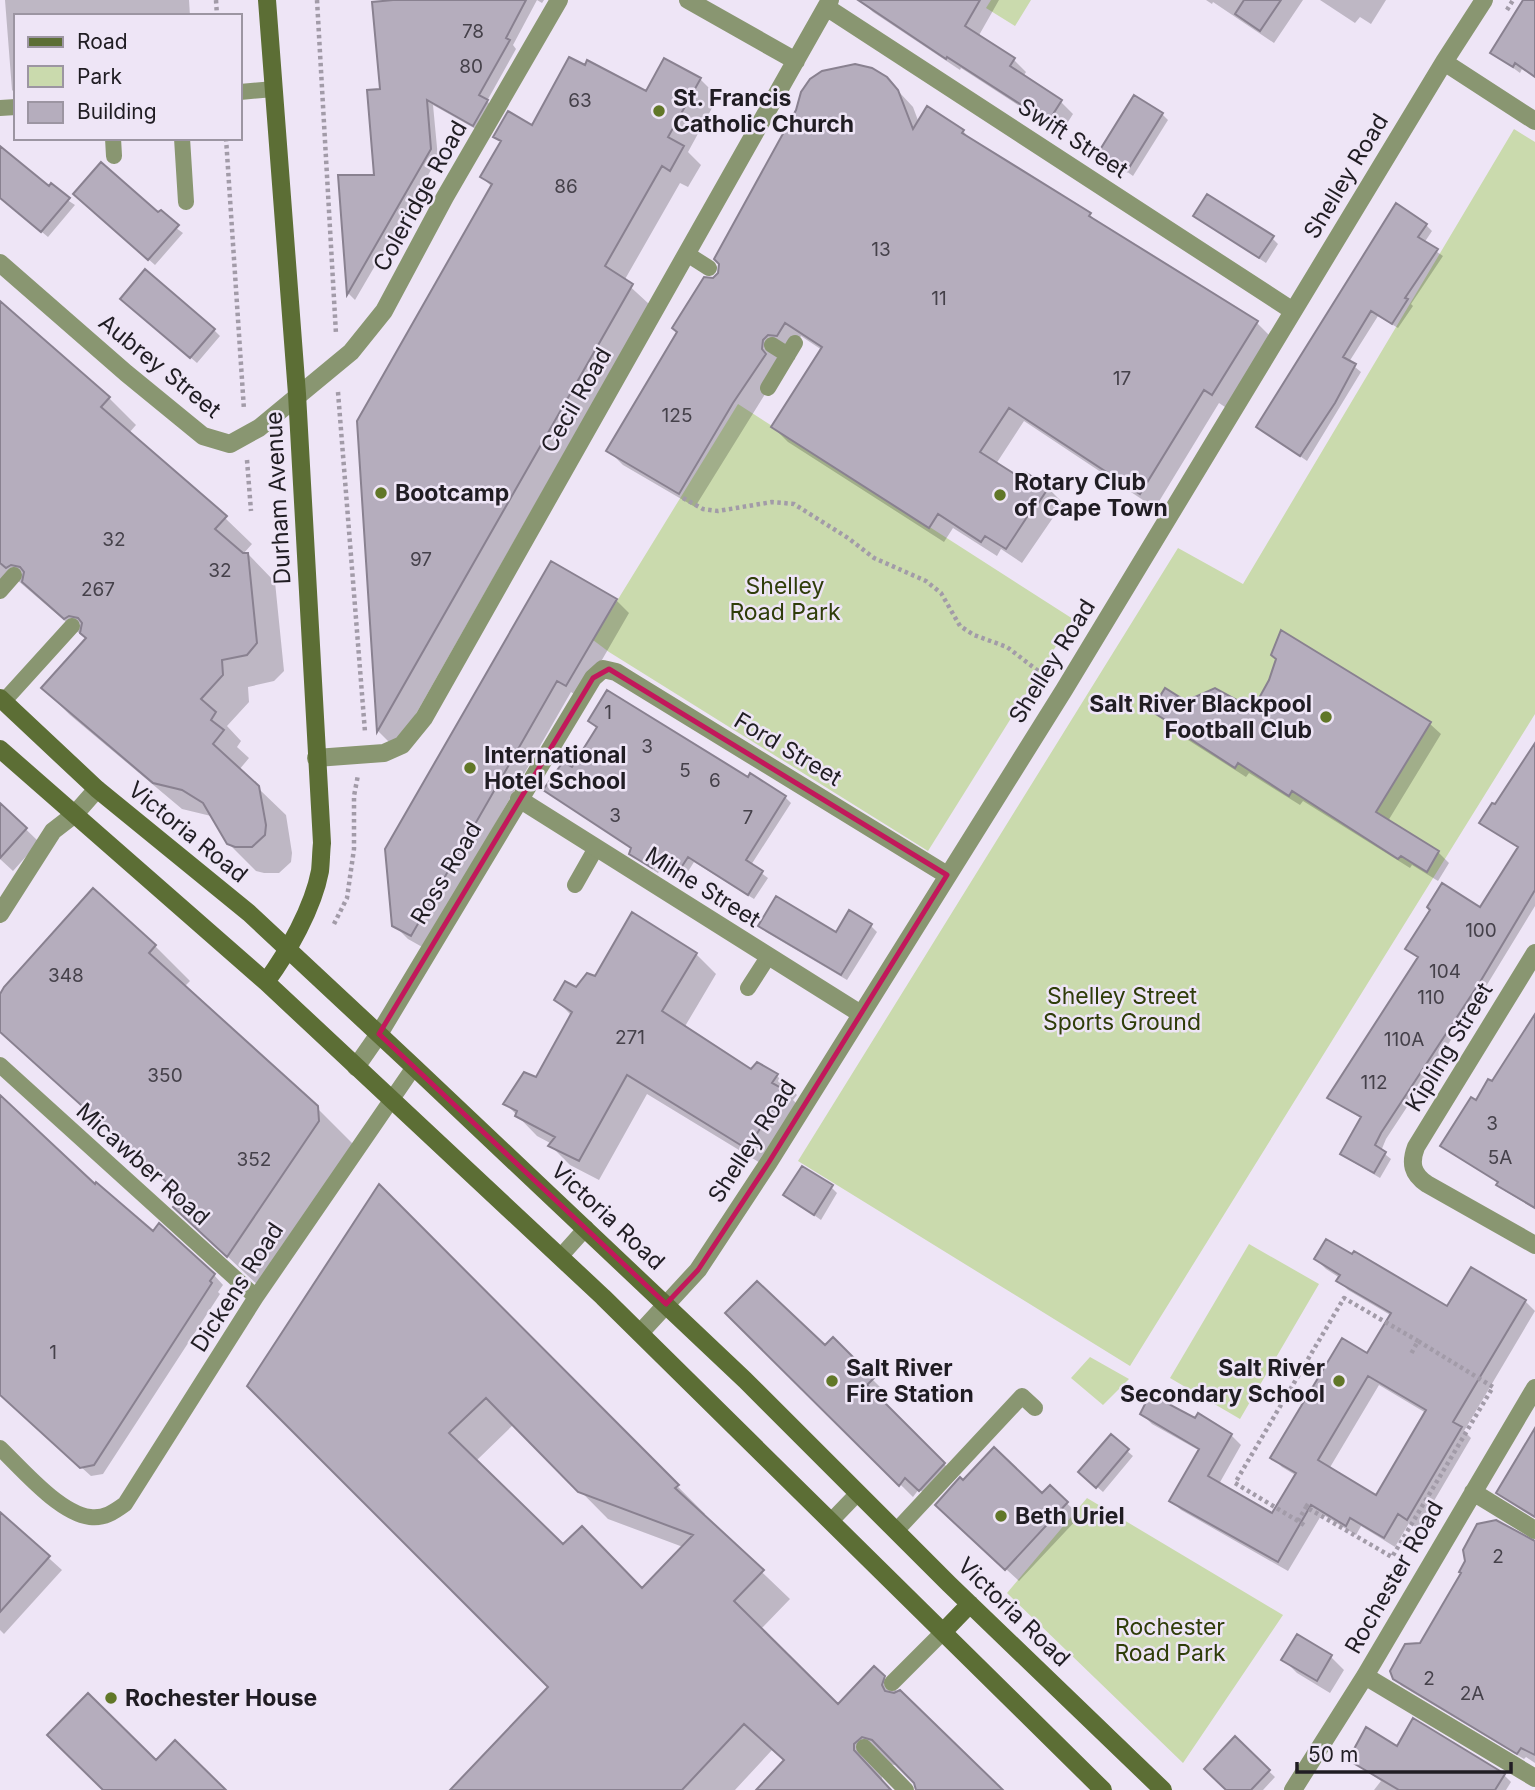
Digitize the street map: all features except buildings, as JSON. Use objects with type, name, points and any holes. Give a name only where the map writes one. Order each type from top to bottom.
[{"type":"main road","name":"Durham Avenue","points":[[267,0],[297,394],[322,843],[320,872],[289,950],[267,982]]},
{"type":"main road","name":"Victoria Road","points":[[2,699],[97,789],[249,913],[586,1228],[1163,1790]]},
{"type":"main road","points":[[0,749],[267,982],[560,1257],[1103,1790]]},
{"type":"main road","points":[[944,1631],[970,1604]]},
{"type":"street","name":"Coleridge Road","points":[[297,394],[351,352],[384,311],[445,197],[559,0]]},
{"type":"street","points":[[688,0],[796,61]]},
{"type":"street","name":"Shelley Road","points":[[640,1333],[698,1270],[861,1014],[1064,690],[1484,0]]},
{"type":"street","name":"Cecil Road","points":[[316,758],[384,753],[402,745],[424,718],[828,3]]},
{"type":"street","name":"Swift Street","points":[[828,3],[1293,311]]},
{"type":"street","points":[[1444,62],[1535,121]]},
{"type":"street","name":"Aubrey Street","points":[[0,263],[203,436],[230,444],[259,428],[297,394]]},
{"type":"street","name":"Ross Road","points":[[356,1067],[379,1034],[593,678],[603,669]]},
{"type":"street","name":"Ford Street","points":[[603,669],[616,672],[947,875]]},
{"type":"street","points":[[0,914],[53,831],[75,814],[97,789]]},
{"type":"street","name":"Milne Street","points":[[519,799],[861,1014]]},
{"type":"street","name":"Kipling Street","points":[[1535,953],[1416,1147],[1412,1158],[1418,1178],[1535,1245]]},
{"type":"street","name":"Rochester Road","points":[[1293,1790],[1365,1676],[1535,1388]]},
{"type":"street","points":[[1473,1492],[1535,1530]]},
{"type":"street","points":[[1365,1676],[1535,1778]]},
{"type":"lane","points":[[242,92],[274,89]]},
{"type":"lane","points":[[113,140],[114,156]]},
{"type":"lane","points":[[182,140],[186,202]]},
{"type":"lane","points":[[687,254],[709,268]]},
{"type":"lane","points":[[768,388],[792,349],[772,345]]},
{"type":"lane","points":[[0,590],[14,575]]},
{"type":"lane","points":[[2,699],[72,626]]},
{"type":"lane","points":[[575,885],[596,848]]},
{"type":"lane","points":[[748,988],[768,957]]},
{"type":"lane","name":"Micawber Road","points":[[0,1065],[256,1297]]},
{"type":"lane","name":"Dickens Road","points":[[0,1448],[57,1502],[75,1513],[90,1517],[113,1513],[125,1504],[256,1297],[414,1067]]},
{"type":"lane","points":[[560,1257],[586,1228]]},
{"type":"lane","points":[[896,1531],[1022,1396],[1035,1408]]},
{"type":"lane","points":[[831,1521],[858,1493]]},
{"type":"lane","points":[[892,1683],[944,1631]]},
{"type":"lane","points":[[864,1747],[906,1790]]},
{"type":"path","points":[[317,0],[337,362],[365,734],[354,796],[354,849],[347,898],[334,925]]},
{"type":"path","points":[[226,140],[251,511]]},
{"type":"path","points":[[683,498],[704,509],[718,511],[772,502],[794,504],[874,558],[926,581],[941,593],[960,626],[974,635],[1007,647],[1064,690]]},
{"type":"path","points":[[1298,1521],[1307,1505],[1392,1557],[1493,1387],[1344,1298],[1235,1483],[1304,1525]]},
{"type":"path","points":[[1410,1354],[1418,1341]]},
{"type":"highlighted area","points":[[609,669],[947,875],[769,1162],[698,1270],[666,1304],[379,1034],[593,678]]},
{"type":"green space","points":[[991,0],[1031,0],[1015,26],[986,8]]},
{"type":"green space","name":"Shelley Street Sports Ground","points":[[1514,129],[1535,142],[1535,714],[1130,1366],[798,1161],[1178,548],[1243,584]]},
{"type":"green space","name":"Shelley Road Park","points":[[738,404],[1073,619],[928,851],[593,640]]},
{"type":"green space","points":[[1249,1244],[1319,1284],[1240,1419],[1170,1378]]},
{"type":"green space","points":[[1090,1357],[1129,1379],[1103,1405],[1071,1378]]},
{"type":"green space","name":"Rochester Road Park","points":[[1087,1498],[1283,1615],[1183,1763],[1007,1593]]},
{"type":"place","name":"St. Francis Catholic Church","points":[[659,111]]},
{"type":"place","name":"Bootcamp","points":[[381,493]]},
{"type":"place","name":"Rotary Club of Cape Town","points":[[1000,495]]},
{"type":"place","name":"Salt River Blackpool Football Club","points":[[1326,717]]},
{"type":"place","name":"International Hotel School","points":[[470,768]]},
{"type":"place","name":"Salt River Fire Station","points":[[832,1381]]},
{"type":"place","name":"Salt River Secondary School","points":[[1339,1381]]},
{"type":"place","name":"Beth Uriel","points":[[1001,1516]]},
{"type":"place","name":"Rochester House","points":[[111,1698]]}]
